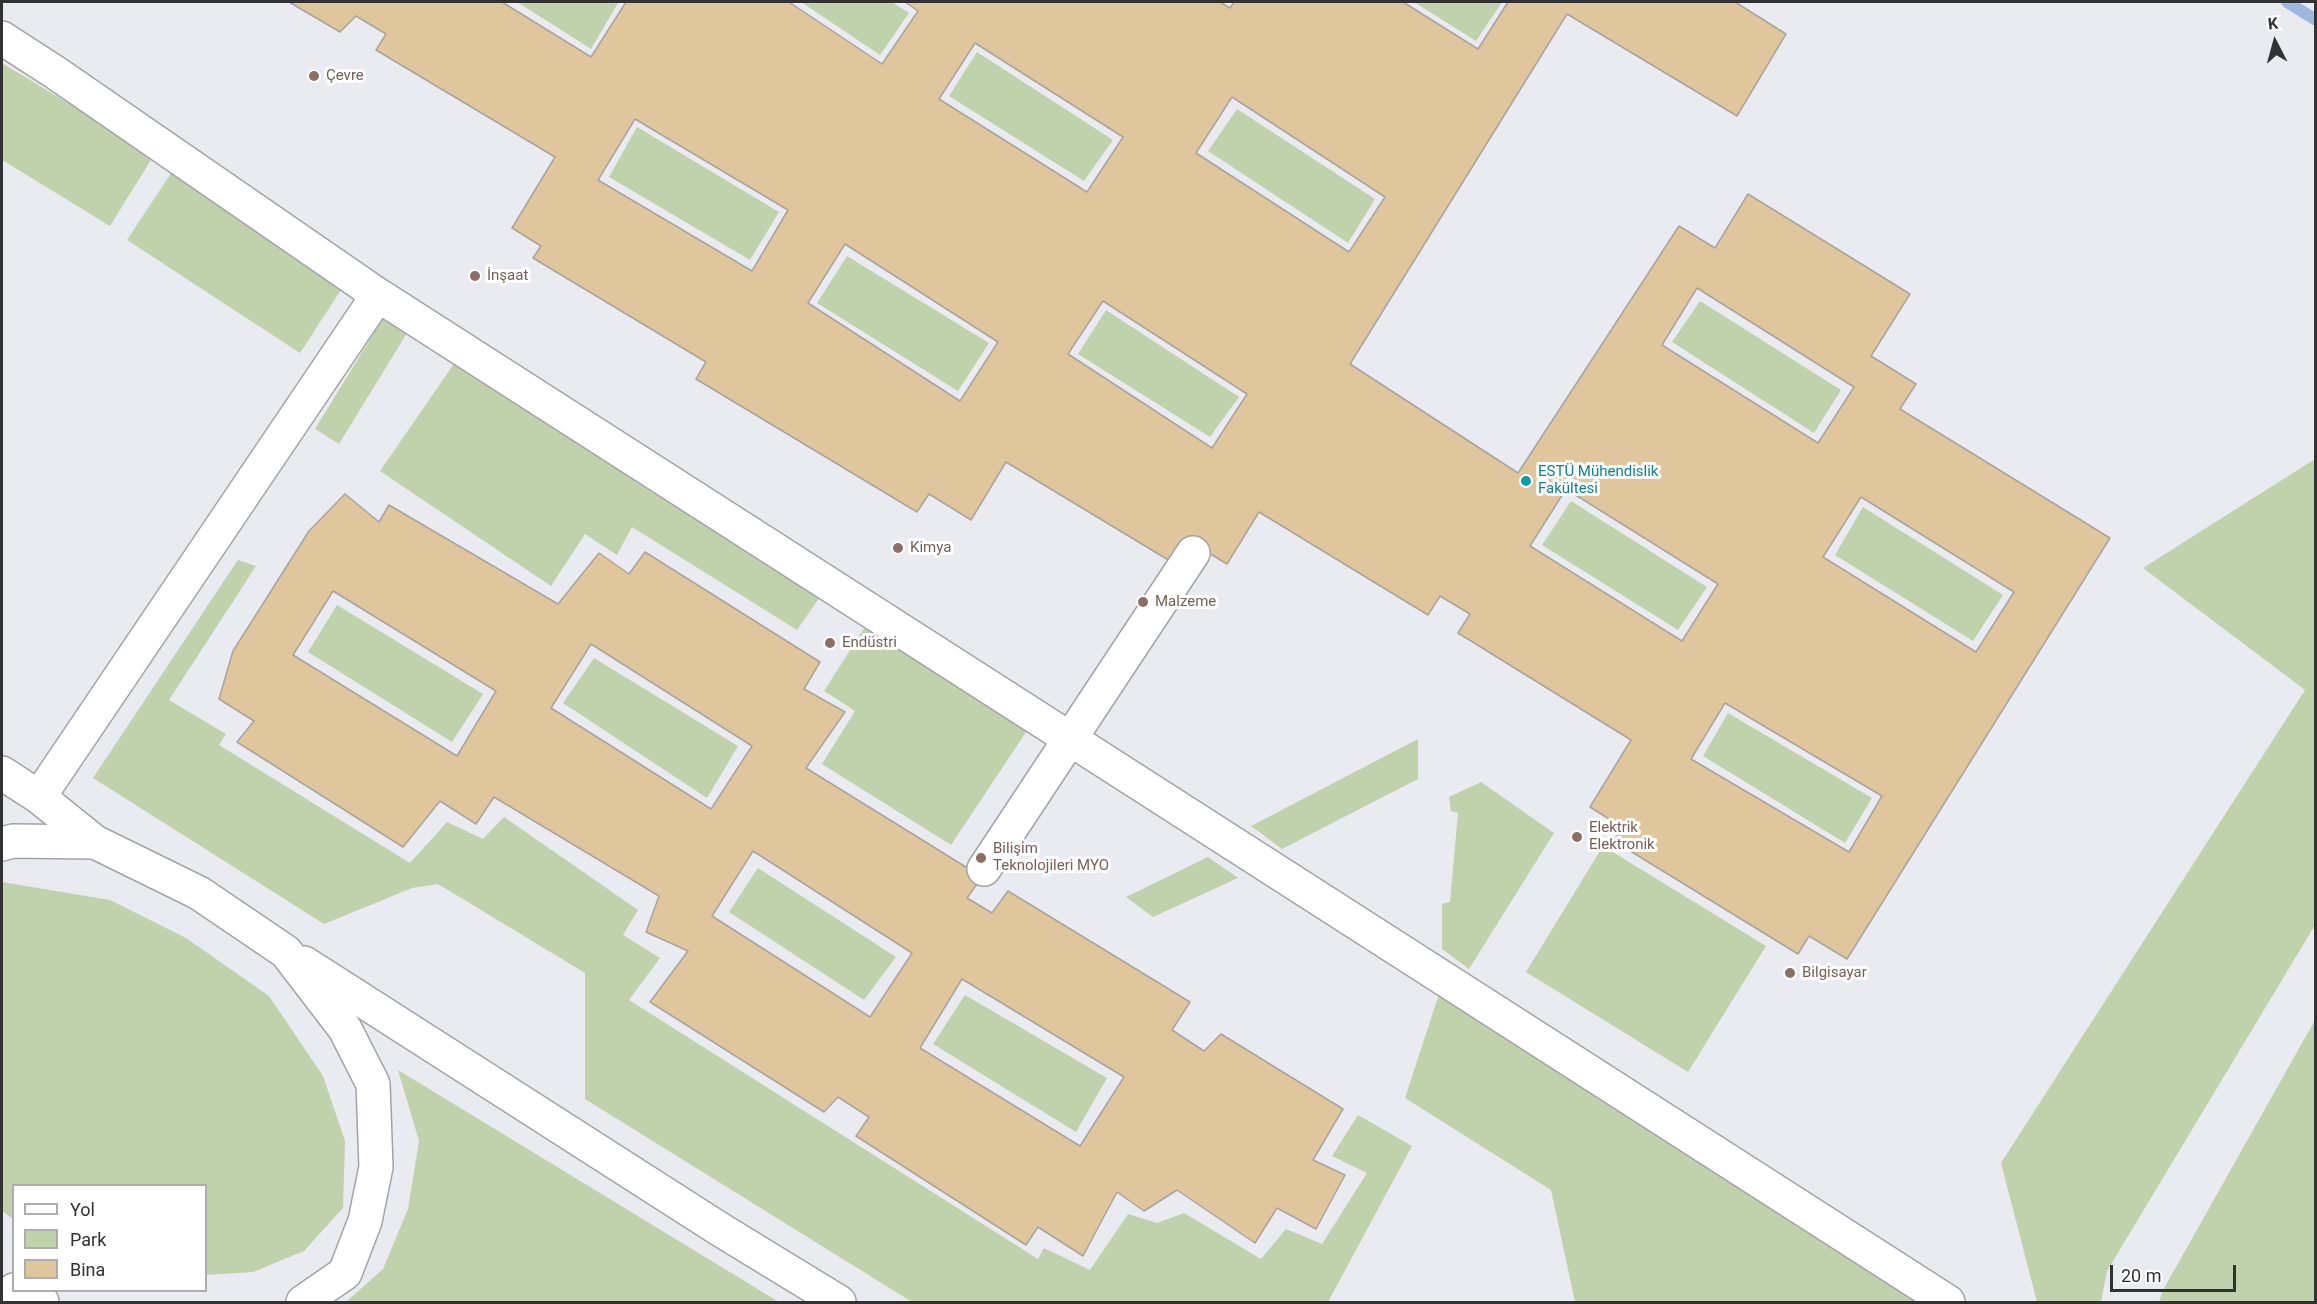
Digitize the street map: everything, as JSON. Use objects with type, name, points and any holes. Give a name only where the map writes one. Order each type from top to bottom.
[{"type":"street","points":[[2,38],[378,295],[1948,1302]]},
{"type":"street","points":[[39,796],[378,295]]},
{"type":"street","points":[[984,868],[1193,553]]},
{"type":"street","points":[[2,772],[39,796],[95,842],[199,893],[286,952],[721,1230],[839,1302]]},
{"type":"street","points":[[2,844],[13,841],[95,842]]},
{"type":"street","points":[[286,952],[345,1029],[373,1084],[376,1167],[365,1221],[345,1273],[303,1302]]},
{"type":"street","points":[[19,1292],[42,1302]]},
{"type":"green space","points":[[517,2],[615,2],[618,3],[591,49]]},
{"type":"green space","points":[[801,2],[892,2],[909,13],[880,55]]},
{"type":"green space","points":[[1414,2],[1502,2],[1476,41]]},
{"type":"green space","points":[[977,52],[1113,140],[1084,181],[949,96]]},
{"type":"green space","points":[[2,63],[154,155],[110,226],[2,160]]},
{"type":"green space","points":[[1237,109],[1375,199],[1348,243],[1208,151]]},
{"type":"green space","points":[[637,127],[779,212],[750,260],[609,177]]},
{"type":"green space","points":[[175,167],[348,279],[300,353],[127,240]]},
{"type":"green space","points":[[847,256],[989,343],[958,391],[817,303]]},
{"type":"green space","points":[[1700,301],[1841,390],[1814,433],[1672,342]]},
{"type":"green space","points":[[391,305],[415,320],[339,444],[315,429]]},
{"type":"green space","points":[[1106,310],[1239,397],[1210,437],[1078,354]]},
{"type":"green space","points":[[460,355],[831,581],[797,630],[632,527],[617,555],[585,534],[551,586],[380,471]]},
{"type":"green space","points":[[2315,459],[2315,925],[2107,1271],[2101,1302],[2037,1302],[2001,1163],[2305,690],[2143,568]]},
{"type":"green space","points":[[1571,501],[1707,587],[1678,630],[1542,545]]},
{"type":"green space","points":[[1863,507],[2003,595],[1973,641],[1835,555]]},
{"type":"green space","points":[[238,560],[256,566],[169,700],[226,734],[219,745],[410,863],[447,822],[483,839],[504,817],[638,910],[623,935],[660,958],[629,1000],[1038,1259],[1044,1248],[1090,1270],[1128,1214],[1157,1223],[1184,1213],[1261,1259],[1286,1229],[1322,1244],[1367,1173],[1332,1156],[1358,1115],[1412,1146],[1328,1302],[912,1302],[585,1099],[585,973],[438,884],[412,888],[324,924],[93,778]]},
{"type":"green space","points":[[337,605],[483,694],[452,742],[308,652]]},
{"type":"green space","points":[[875,611],[1040,711],[951,845],[822,764],[855,711],[824,691]]},
{"type":"green space","points":[[594,658],[738,746],[707,798],[563,703]]},
{"type":"green space","points":[[1728,713],[1872,798],[1845,843],[1703,756]]},
{"type":"green space","points":[[1418,739],[1418,779],[1282,849],[1251,826]]},
{"type":"green space","points":[[1481,782],[1554,833],[1469,969],[1442,949],[1442,904],[1450,902],[1458,813],[1451,811],[1449,797]]},
{"type":"green space","points":[[1603,846],[1766,946],[1688,1072],[1526,972]]},
{"type":"green space","points":[[1208,857],[1238,878],[1153,917],[1126,897]]},
{"type":"green space","points":[[758,868],[896,957],[864,1000],[729,912]]},
{"type":"green space","points":[[2,882],[110,900],[186,938],[269,996],[323,1076],[345,1141],[343,1208],[304,1251],[253,1272],[207,1275],[207,1184],[12,1184],[12,1218],[2,1211]]},
{"type":"green space","points":[[1440,991],[1925,1302],[1575,1302],[1551,1190],[1405,1098]]},
{"type":"green space","points":[[965,995],[1107,1078],[1076,1132],[933,1044]]},
{"type":"green space","points":[[2315,1020],[2315,1302],[2159,1302],[2163,1290]]},
{"type":"green space","points":[[398,1070],[779,1302],[346,1302],[383,1269],[408,1209],[419,1141]]},
{"type":"building","name":"ESTÜ Mühendislik Fakültesi","points":[[289,2],[502,2],[591,57],[626,2],[789,2],[882,64],[918,11],[905,2],[1220,2],[1230,8],[1234,2],[1403,2],[1478,49],[1508,2],[1735,2],[1786,34],[1737,116],[1567,14],[1350,364],[1518,473],[1679,226],[1715,248],[1748,194],[1910,294],[1871,356],[1916,384],[1900,409],[2110,538],[1847,959],[1809,936],[1798,954],[1614,841],[1622,827],[1590,807],[1631,740],[1458,633],[1470,614],[1440,596],[1428,615],[1259,512],[1227,564],[1184,538],[1170,561],[1006,462],[971,520],[929,494],[917,512],[696,379],[706,362],[533,258],[541,246],[512,228],[555,157],[376,50],[386,34],[356,16],[340,32]],"holes":[[[975,43],[1123,137],[1087,192],[939,99]],[[1232,97],[1385,197],[1349,252],[1196,153]],[[635,119],[788,210],[752,271],[598,180]],[[845,244],[998,342],[960,401],[808,303]],[[1697,288],[1854,387],[1818,443],[1662,345]],[[1103,301],[1247,394],[1212,448],[1068,354]],[[1566,489],[1718,584],[1682,641],[1530,546]],[[1861,497],[2014,592],[1976,652],[1823,557]],[[1725,703],[1882,796],[1849,852],[1691,759]]]},
{"type":"building","points":[[345,494],[379,522],[389,505],[558,604],[599,553],[629,574],[645,552],[820,662],[804,689],[845,712],[806,768],[982,877],[967,898],[992,913],[1008,891],[1190,1002],[1172,1030],[1204,1051],[1221,1034],[1343,1109],[1313,1160],[1345,1175],[1316,1229],[1277,1208],[1255,1243],[1177,1190],[1144,1211],[1117,1192],[1083,1256],[1038,1227],[1026,1245],[856,1136],[869,1117],[838,1097],[824,1112],[650,1002],[688,951],[646,932],[659,896],[494,797],[476,824],[440,801],[403,847],[237,742],[254,721],[219,699],[233,651],[309,531]],"holes":[[[333,591],[496,691],[457,756],[293,655]],[[591,644],[752,746],[711,809],[551,708]],[[753,851],[912,953],[870,1017],[712,916]],[[962,979],[1124,1077],[1080,1146],[920,1048]]]},
{"type":"waterway","points":[[2287,2],[2316,20]]},
{"type":"place","name":"Çevre","points":[[314,76]]},
{"type":"place","name":"İnşaat","points":[[475,276]]},
{"type":"place","name":"ESTÜ Mühendislik Fakültesi","points":[[1526,481]]},
{"type":"place","name":"Kimya","points":[[898,548]]},
{"type":"place","name":"Malzeme","points":[[1143,602]]},
{"type":"place","name":"Endüstri","points":[[830,643]]},
{"type":"place","name":"Elektrik Elektronik","points":[[1577,837]]},
{"type":"place","name":"Bilişim Teknolojileri MYO","points":[[981,858]]},
{"type":"place","name":"Bilgisayar","points":[[1790,973]]}]
